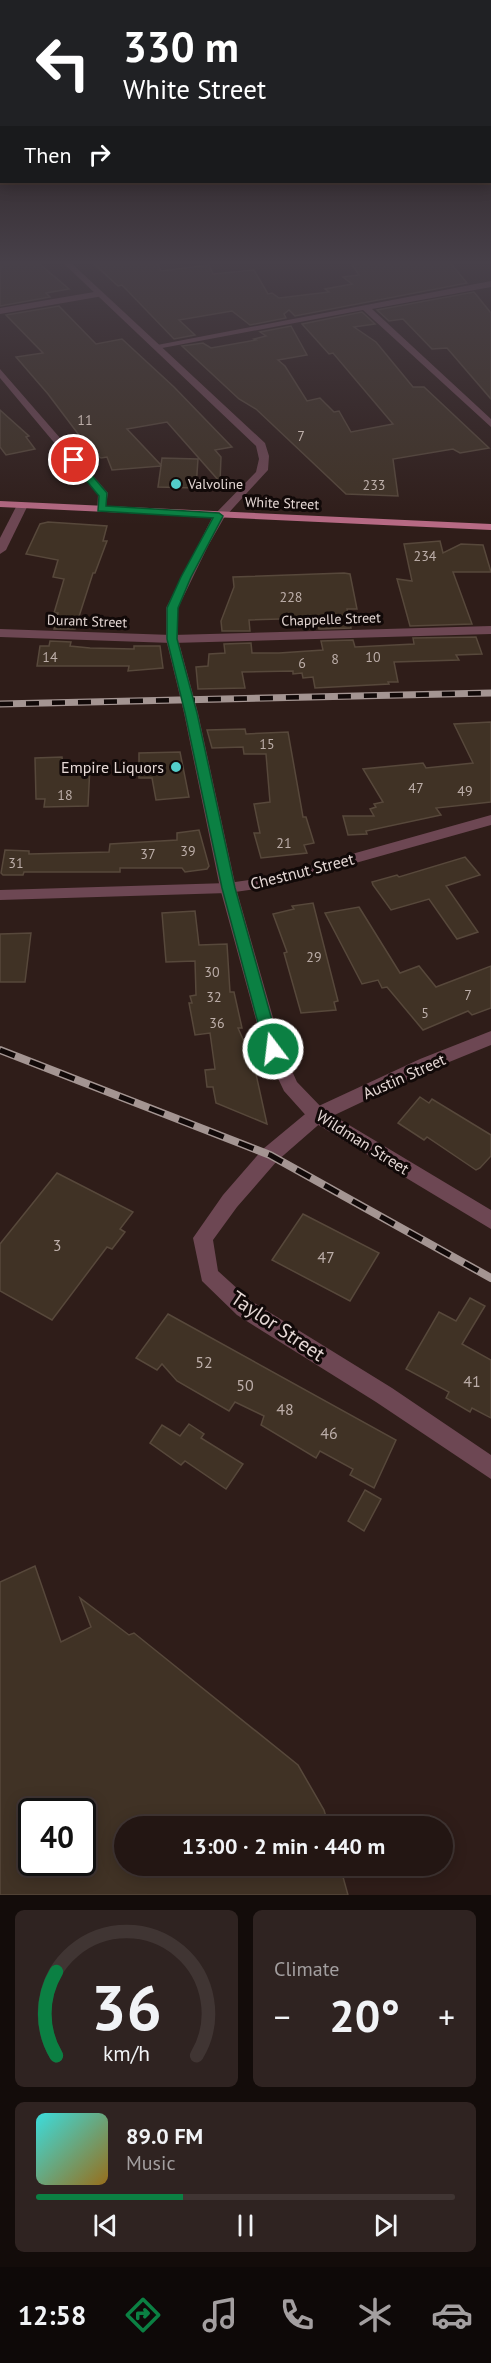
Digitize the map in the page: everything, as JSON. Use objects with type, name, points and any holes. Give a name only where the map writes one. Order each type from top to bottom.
[{"type":"main road","name":"White Street","points":[[0,504],[491,527]]},
{"type":"street","name":"Wildman Street","points":[[160,348],[261,445],[264,452],[264,467],[261,473],[219,516],[186,577],[172,608],[172,639],[193,722],[228,888],[273,1049],[290,1086],[317,1115],[491,1220]]},
{"type":"street","points":[[410,348],[491,424]]},
{"type":"street","points":[[0,372],[104,495],[101,509]]},
{"type":"street","points":[[0,550],[22,506]]},
{"type":"street","name":"Chappelle Street","points":[[172,639],[491,630]]},
{"type":"street","name":"Durant Street","points":[[0,633],[172,639]]},
{"type":"street","name":"Chestnut Street","points":[[0,895],[228,888],[270,882],[491,820]]},
{"type":"street","name":"Austin Street","points":[[317,1115],[426,1064],[491,1038]]},
{"type":"street","name":"Taylor Street","points":[[317,1115],[270,1155],[230,1201],[203,1238],[209,1275],[244,1308],[384,1395],[491,1468]]},
{"type":"building","points":[[39,348],[132,348],[174,387],[232,447],[215,450],[221,457],[220,482],[167,422],[127,429],[161,465],[162,458],[198,459],[196,488],[158,487],[161,466],[112,470],[107,457],[101,458],[91,451],[48,394],[16,357],[43,353]]},
{"type":"building","points":[[185,348],[303,348],[307,355],[278,360],[285,366],[307,401],[320,398],[334,412],[339,411],[351,432],[393,424],[333,353],[329,354],[324,348],[381,348],[413,387],[424,387],[489,448],[460,453],[453,449],[393,459],[398,496],[346,494],[256,409],[239,399]]},
{"type":"building","points":[[447,348],[491,348],[491,399]]},
{"type":"building","points":[[0,410],[29,436],[26,437],[35,449],[6,455],[0,447]]},
{"type":"building","points":[[48,522],[107,526],[103,541],[107,541],[95,573],[93,573],[75,629],[54,629],[58,613],[54,613],[64,579],[53,577],[58,560],[26,554],[40,524]]},
{"type":"building","points":[[440,541],[443,553],[461,544],[483,545],[491,572],[453,572],[472,624],[410,626],[397,579],[412,581],[404,544]]},
{"type":"building","points":[[350,574],[357,609],[347,609],[351,628],[319,629],[316,618],[249,620],[250,631],[222,631],[221,621],[234,587],[233,577]]},
{"type":"building","points":[[476,637],[482,654],[456,655],[459,660],[394,662],[398,682],[388,682],[389,684],[315,688],[313,677],[303,678],[302,673],[293,674],[293,671],[242,672],[245,688],[198,689],[196,667],[208,666],[209,654],[225,653],[224,644],[251,643],[252,653],[279,653],[323,650],[321,641],[353,640],[355,647],[414,644],[413,638]]},
{"type":"building","points":[[50,641],[71,642],[70,646],[90,648],[134,649],[134,646],[160,646],[163,668],[128,671],[129,666],[37,666],[40,646],[49,646]]},
{"type":"building","points":[[491,722],[491,802],[436,808],[441,815],[366,831],[367,834],[348,835],[343,816],[374,816],[370,809],[376,807],[374,804],[383,802],[363,769],[423,763],[426,768],[473,763],[454,724]]},
{"type":"building","points":[[245,729],[246,734],[288,732],[303,817],[306,817],[314,843],[304,845],[307,853],[261,858],[254,833],[260,833],[254,804],[270,802],[266,754],[244,754],[243,747],[212,748],[207,730]]},
{"type":"building","points":[[180,752],[189,797],[156,800],[152,778],[139,778],[139,753]]},
{"type":"building","points":[[62,757],[63,766],[90,766],[88,806],[44,807],[45,799],[36,799],[35,758]]},
{"type":"building","points":[[199,830],[209,866],[207,869],[185,872],[182,868],[120,868],[120,872],[24,872],[23,875],[3,875],[1,873],[5,850],[29,851],[29,854],[109,852],[110,844],[177,840],[177,833]]},
{"type":"building","points":[[465,857],[480,875],[446,886],[478,932],[457,939],[429,899],[391,910],[372,882],[397,875],[399,877]]},
{"type":"building","points":[[313,903],[338,1001],[334,1002],[336,1010],[301,1013],[284,953],[287,952],[273,914],[294,909],[292,906]]},
{"type":"building","points":[[359,907],[400,973],[419,966],[436,987],[491,966],[491,1008],[472,1015],[468,1011],[423,1030],[387,987],[382,988],[378,980],[362,984],[325,913]]},
{"type":"building","points":[[195,911],[199,945],[227,944],[230,992],[234,992],[242,1028],[238,1028],[246,1046],[250,1065],[254,1065],[267,1124],[216,1103],[213,1087],[207,1087],[205,1070],[215,1069],[210,1033],[195,1035],[189,1003],[192,1003],[190,996],[196,995],[195,961],[166,962],[162,913]]},
{"type":"building","points":[[31,933],[25,982],[0,982],[0,934]]},
{"type":"building","points":[[420,1097],[429,1103],[432,1099],[491,1135],[491,1156],[480,1168],[476,1170],[427,1137],[424,1140],[398,1123]]},
{"type":"building","points":[[57,1173],[133,1212],[120,1229],[125,1232],[112,1249],[107,1247],[52,1320],[0,1291],[0,1244]]},
{"type":"building","points":[[303,1214],[379,1253],[350,1301],[272,1260]]},
{"type":"building","points":[[470,1298],[485,1306],[462,1344],[491,1360],[491,1418],[472,1408],[470,1412],[446,1398],[449,1392],[406,1369],[439,1312],[456,1321]]},
{"type":"building","points":[[168,1314],[396,1440],[374,1488],[350,1475],[353,1469],[320,1451],[316,1458],[261,1425],[264,1416],[235,1402],[229,1411],[177,1381],[162,1364],[157,1370],[136,1358]]},
{"type":"building","points":[[189,1424],[204,1434],[201,1438],[243,1464],[226,1489],[185,1461],[181,1465],[150,1443],[162,1425],[180,1436]]},
{"type":"building","points":[[365,1490],[381,1499],[364,1531],[348,1521]]},
{"type":"building","points":[[35,1566],[61,1642],[91,1627],[80,1598],[129,1635],[134,1633],[298,1765],[326,1816],[114,1816],[114,1876],[343,1876],[348,1895],[0,1895],[0,1582]]},
{"type":"railway","points":[[0,704],[491,693]]},
{"type":"railway","points":[[0,1050],[270,1155],[491,1278]]},
{"type":"place","name":"Valvoline","points":[[176,484]]},
{"type":"place","name":"Empire Liquors","points":[[176,767]]},
{"type":"route","points":[[74,460],[104,495],[101,509],[219,516],[172,608],[172,639],[191,713],[228,888],[273,1049]]}]
